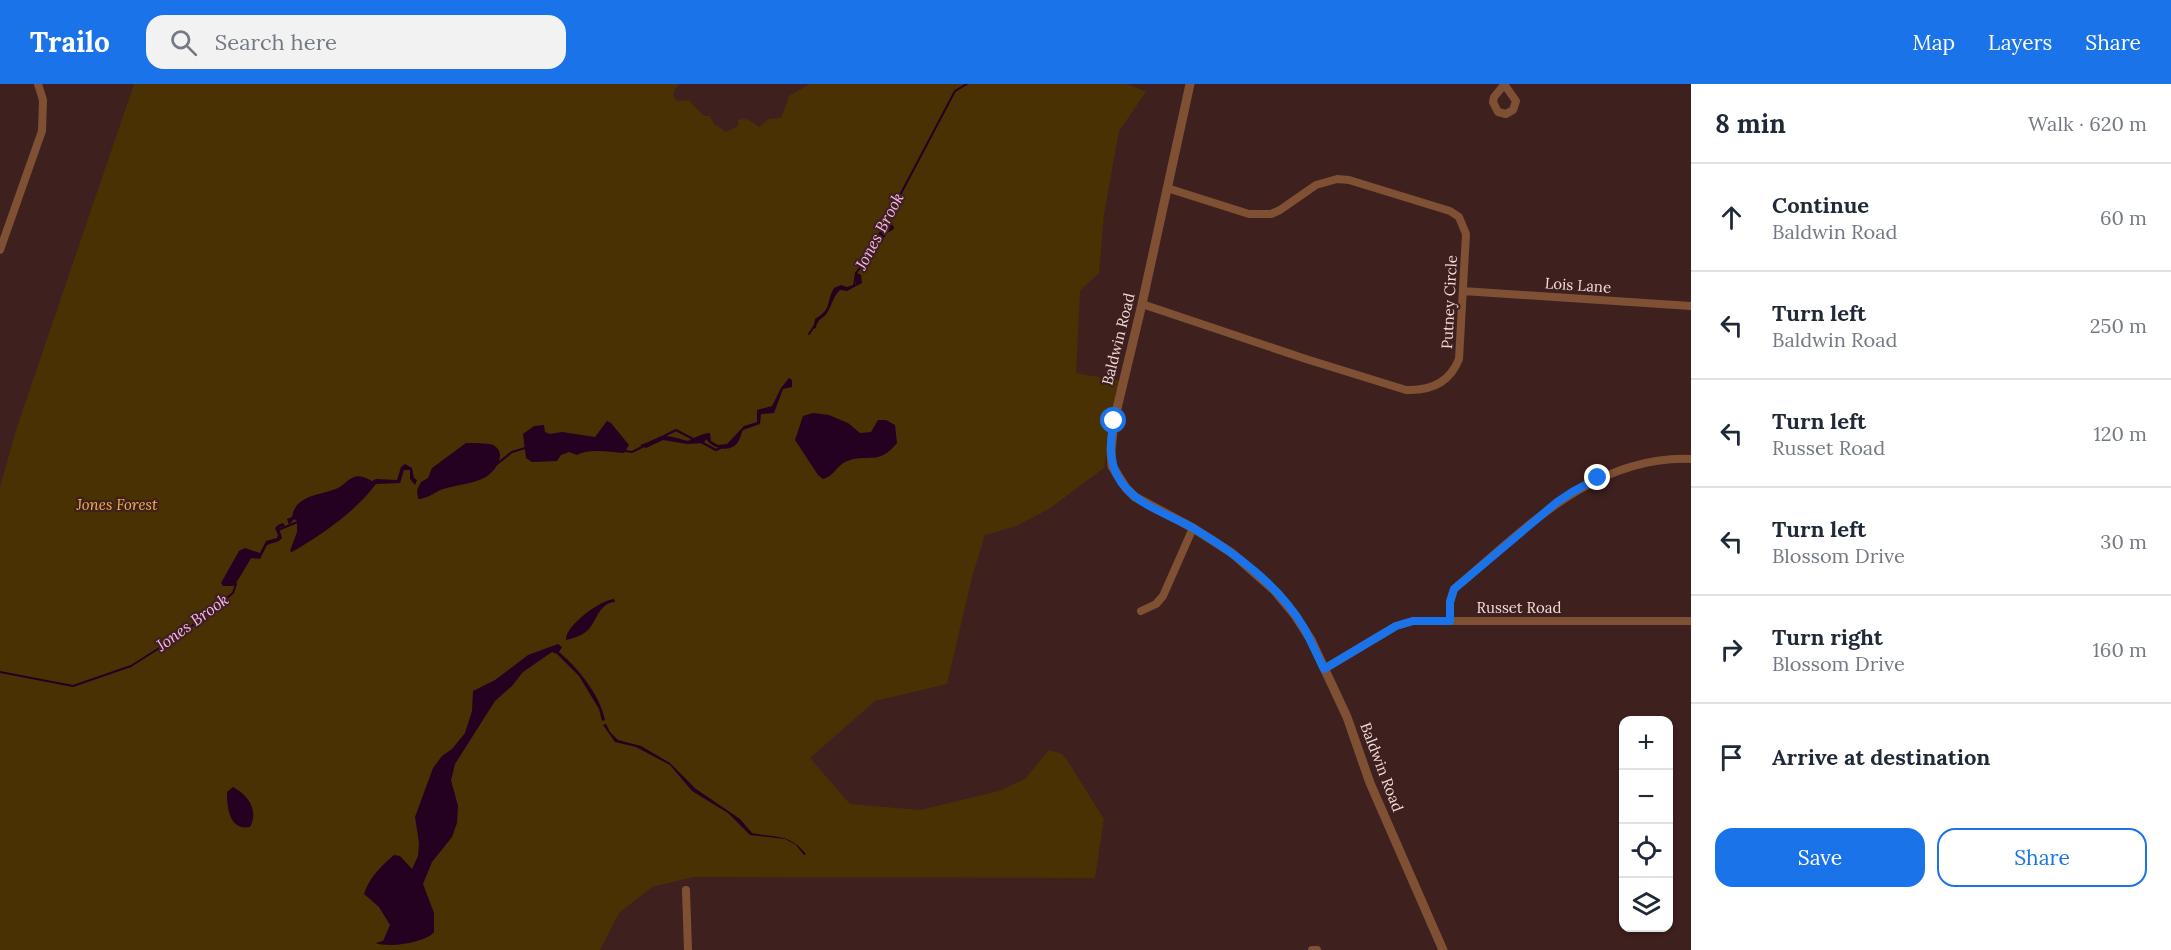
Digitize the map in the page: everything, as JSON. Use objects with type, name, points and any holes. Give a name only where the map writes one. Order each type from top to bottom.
[{"type":"street","points":[[0,250],[42,131],[43,109],[38,84]]},
{"type":"street","name":"Baldwin Road","points":[[1190,84],[1143,304],[1112,427],[1112,466],[1126,488],[1135,497],[1193,528],[1232,553],[1275,591],[1304,627],[1347,717],[1370,783],[1443,950]]},
{"type":"street","name":"Putney Circle","points":[[1143,304],[1406,390],[1439,384],[1456,367],[1459,359],[1466,234],[1459,217],[1443,208],[1349,180],[1336,179],[1316,185],[1280,210],[1261,215],[1249,214],[1167,188]]},
{"type":"street","name":"Lois Lane","points":[[1463,291],[1691,306]]},
{"type":"street","points":[[1450,621],[1450,602],[1454,589],[1572,492],[1611,472],[1636,464],[1659,460],[1691,459]]},
{"type":"street","points":[[1141,611],[1156,604],[1163,596],[1193,528]]},
{"type":"street","name":"Russet Road","points":[[1324,669],[1396,626],[1413,621],[1691,621]]},
{"type":"street","points":[[686,890],[688,950]]},
{"type":"street","points":[[1312,950],[1317,950]]},
{"type":"green space","name":"Jones Forest","points":[[134,84],[679,84],[673,95],[677,101],[689,100],[704,116],[710,116],[714,124],[726,132],[738,126],[738,120],[747,120],[759,127],[769,119],[781,118],[789,96],[810,84],[1127,84],[1146,92],[1119,131],[1104,214],[1099,273],[1080,291],[1076,373],[1120,381],[1104,468],[1049,509],[1016,526],[985,535],[972,577],[947,684],[875,701],[810,758],[850,804],[920,810],[999,791],[1025,779],[1049,750],[1062,754],[1104,819],[1095,878],[694,877],[652,887],[619,913],[600,950],[0,950],[0,487],[17,427]]},
{"type":"shaded area","points":[[886,224],[893,225],[894,229],[878,240],[872,257],[863,270],[860,269],[871,250],[873,241]]},
{"type":"shaded area","points":[[855,272],[861,275],[862,283],[847,291],[840,290],[826,315],[817,321],[816,328],[813,329],[815,319],[827,309],[834,288],[856,284]]},
{"type":"shaded area","points":[[789,378],[792,380],[792,387],[783,389],[774,413],[761,414],[760,424],[743,430],[739,440],[732,447],[722,449],[706,439],[704,443],[687,444],[663,440],[646,448],[640,445],[664,436],[688,441],[710,433],[711,441],[718,445],[727,444],[744,426],[757,422],[757,410],[772,406]]},
{"type":"shaded area","points":[[813,413],[829,415],[848,423],[860,433],[871,432],[878,420],[886,420],[895,425],[897,443],[884,455],[845,462],[830,476],[823,479],[795,440],[803,416]]},
{"type":"shaded area","points":[[607,421],[629,445],[624,453],[593,451],[577,455],[569,452],[561,455],[557,461],[532,462],[526,458],[523,434],[534,426],[544,425],[545,432],[550,434],[562,432],[595,437]]},
{"type":"shaded area","points":[[466,443],[491,444],[498,449],[500,458],[492,472],[479,480],[443,489],[428,497],[418,499],[417,490],[421,482],[428,478],[432,468]]},
{"type":"shaded area","points":[[405,464],[412,468],[414,478],[417,480],[415,485],[410,479],[410,470],[404,470],[400,483],[376,484],[338,522],[304,545],[290,551],[297,532],[297,521],[294,519],[289,525],[287,519],[292,517],[298,504],[310,497],[338,488],[354,477],[372,481],[376,479],[397,480],[401,467]]},
{"type":"shaded area","points":[[283,523],[285,526],[279,528],[282,538],[267,545],[260,559],[251,558],[234,586],[223,586],[221,583],[239,551],[245,548],[260,553],[266,541],[277,538],[275,528]]},
{"type":"shaded area","points":[[614,599],[615,602],[602,608],[586,632],[566,640],[571,628],[584,615],[600,604]]},
{"type":"shaded area","points":[[558,644],[562,647],[559,652],[581,674],[593,692],[605,720],[602,721],[599,709],[579,676],[557,654],[552,652],[523,672],[512,686],[495,701],[455,764],[451,780],[458,806],[457,823],[452,837],[432,862],[423,884],[434,913],[434,932],[423,939],[406,944],[375,943],[383,941],[390,925],[379,907],[364,894],[366,888],[376,873],[394,855],[400,856],[412,869],[418,856],[419,843],[415,817],[433,768],[465,733],[472,711],[473,691],[495,680],[528,655]]},
{"type":"shaded area","points":[[606,724],[618,740],[641,746],[670,763],[696,789],[740,819],[752,833],[788,839],[800,847],[806,854],[804,855],[796,845],[785,839],[750,835],[728,813],[692,791],[670,765],[636,747],[615,742],[603,725]]},
{"type":"shaded area","points":[[233,787],[251,804],[253,815],[250,827],[243,827],[233,822],[227,792]]},
{"type":"waterway","name":"Jones Brook","points":[[879,235],[955,91],[967,84]]},
{"type":"waterway","name":"Jones Brook","points":[[854,286],[856,273],[866,259]]},
{"type":"waterway","name":"Jones Brook","points":[[809,334],[819,319]]},
{"type":"waterway","name":"Jones Brook","points":[[625,451],[632,452],[676,430],[693,439]]},
{"type":"waterway","name":"Jones Brook","points":[[701,442],[716,450],[723,447]]},
{"type":"waterway","name":"Jones Brook","points":[[497,464],[512,452],[525,448]]},
{"type":"waterway","name":"Jones Brook","points":[[278,530],[300,521]]},
{"type":"waterway","name":"Jones Brook","points":[[0,672],[73,686],[131,666],[183,633],[233,593],[236,584]]},
{"type":"route","points":[[1114,421],[1111,433],[1112,466],[1126,488],[1135,497],[1193,528],[1232,553],[1251,569],[1275,591],[1304,627],[1324,669],[1396,626],[1413,621],[1450,621],[1450,602],[1454,589],[1557,502],[1598,478]]}]
